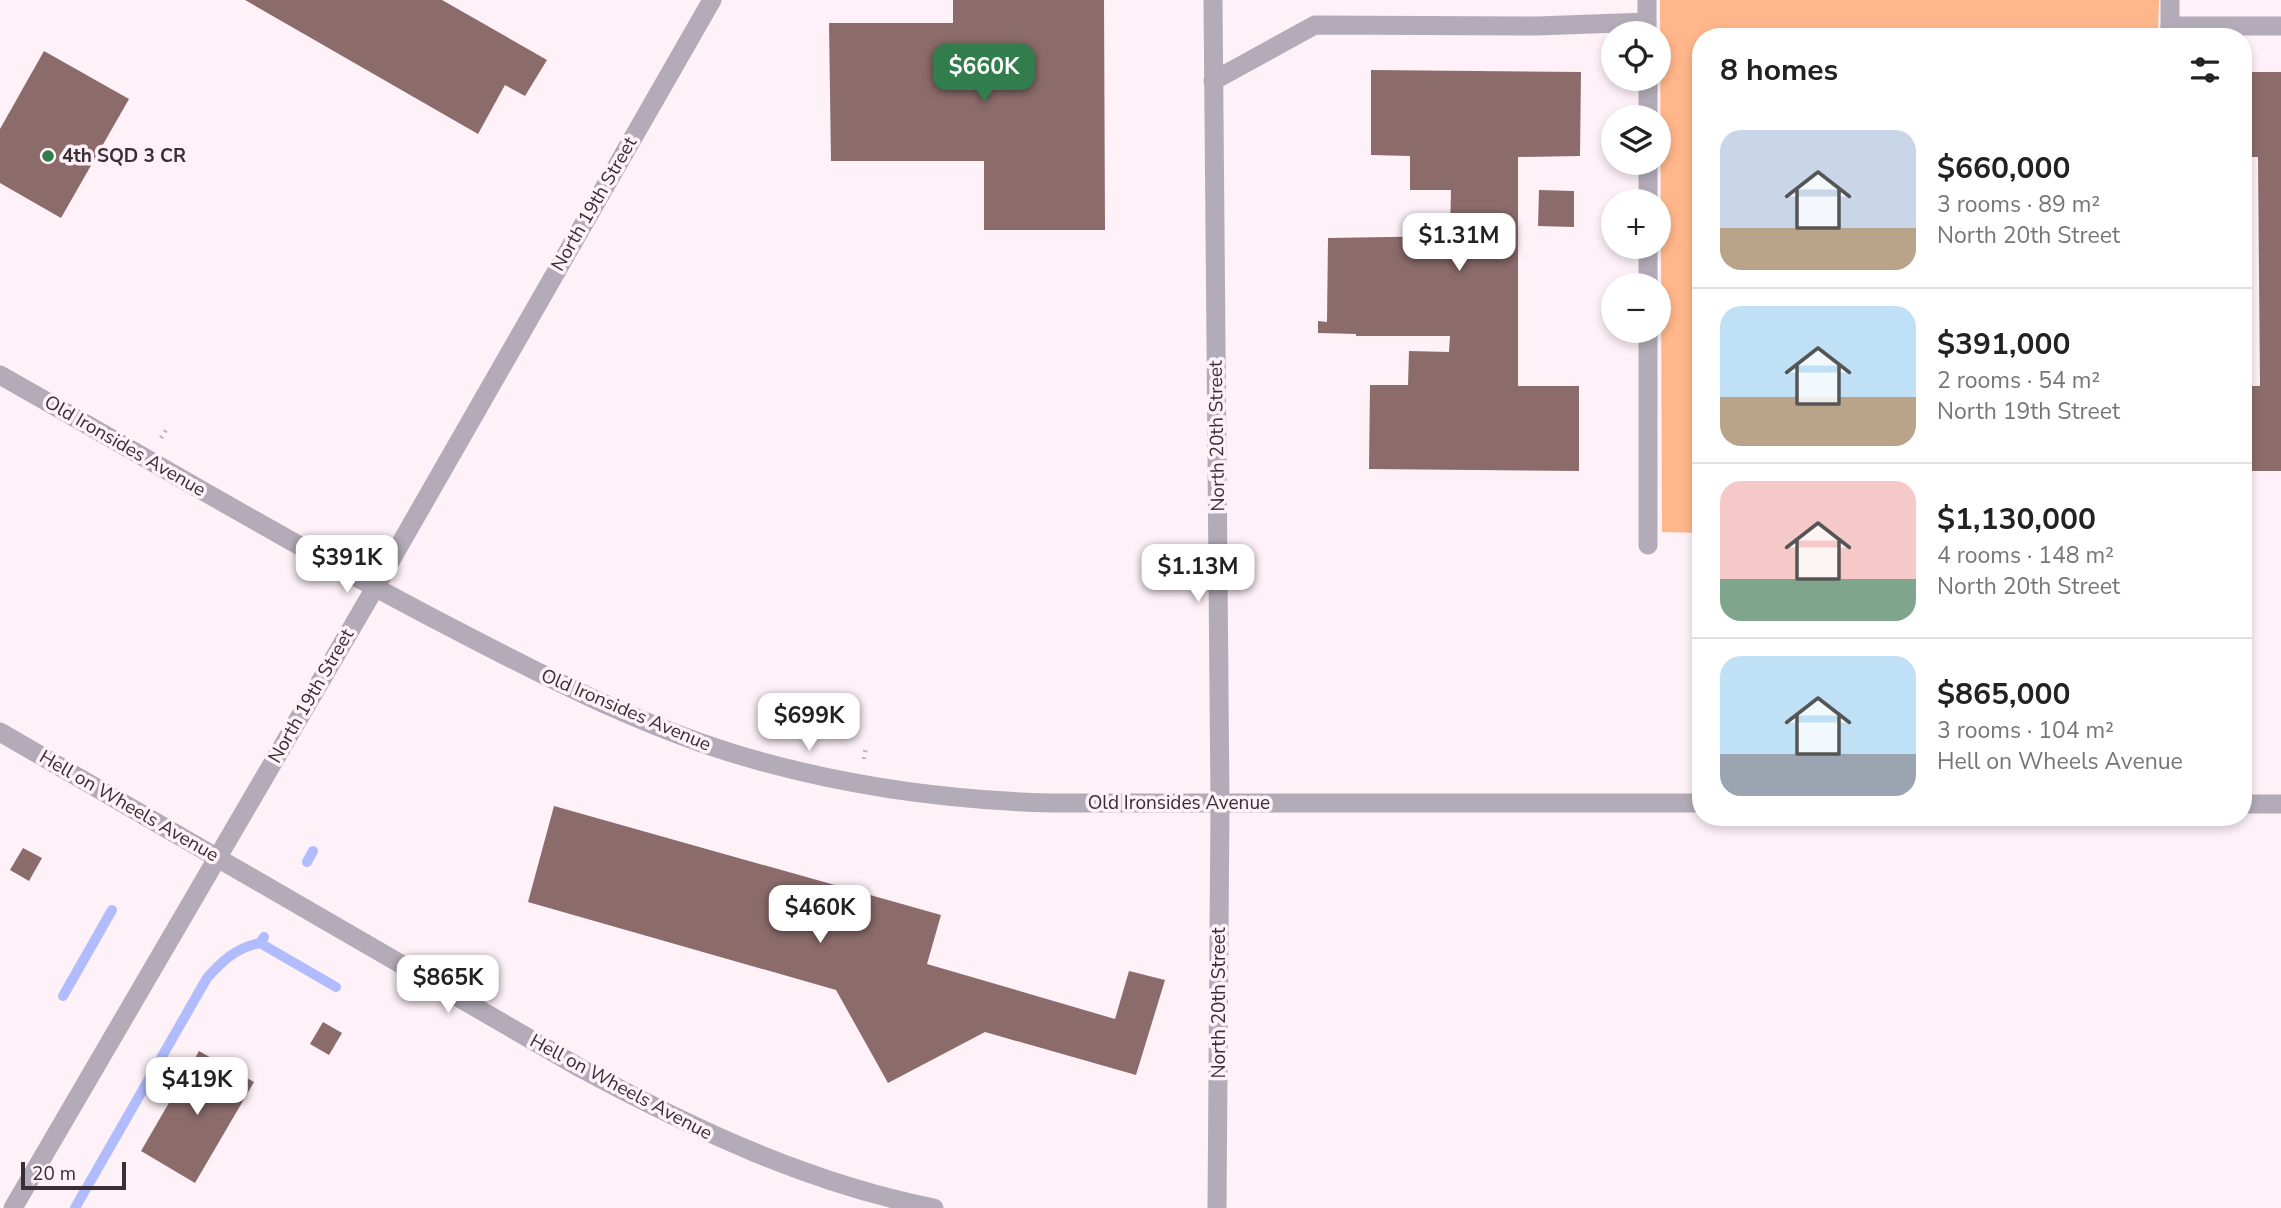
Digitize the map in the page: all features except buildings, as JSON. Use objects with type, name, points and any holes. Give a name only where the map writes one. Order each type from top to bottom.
[{"type":"street","name":"North 19th Street","points":[[13,1208],[712,0]]},
{"type":"street","name":"North 20th Street","points":[[1213,0],[1220,803],[1217,1208]]},
{"type":"street","points":[[1647,0],[1647,21]]},
{"type":"street","points":[[2170,0],[2170,28]]},
{"type":"street","points":[[1213,81],[1315,25],[1601,27]]},
{"type":"street","points":[[2237,28],[2281,26]]},
{"type":"street","points":[[1648,343],[1648,545]]},
{"type":"street","name":"Old Ironsides Avenue","points":[[0,375],[374,587],[546,678],[614,709],[732,753],[804,773],[860,786],[980,801],[1692,803]]},
{"type":"street","name":"Hell on Wheels Avenue","points":[[0,732],[582,1069],[668,1115],[741,1148],[814,1176],[871,1194],[934,1208]]},
{"type":"street","points":[[2252,804],[2281,804]]},
{"type":"shaded area","points":[[1660,0],[2159,0],[2158,28],[1692,28],[1692,533],[1662,532],[1661,343],[1671,343],[1671,273],[1661,273],[1661,259],[1671,259],[1671,189],[1661,189],[1661,175],[1671,175],[1671,105],[1660,105],[1660,91],[1671,91],[1671,21],[1660,21]]},
{"type":"waterway","points":[[307,862],[313,851]]},
{"type":"waterway","points":[[63,996],[112,910]]},
{"type":"waterway","points":[[75,1208],[207,978],[230,956],[260,943],[264,937]]},
{"type":"waterway","points":[[260,943],[336,987]]},
{"type":"place","name":"4th SQD 3 CR","points":[[48,156]]}]
